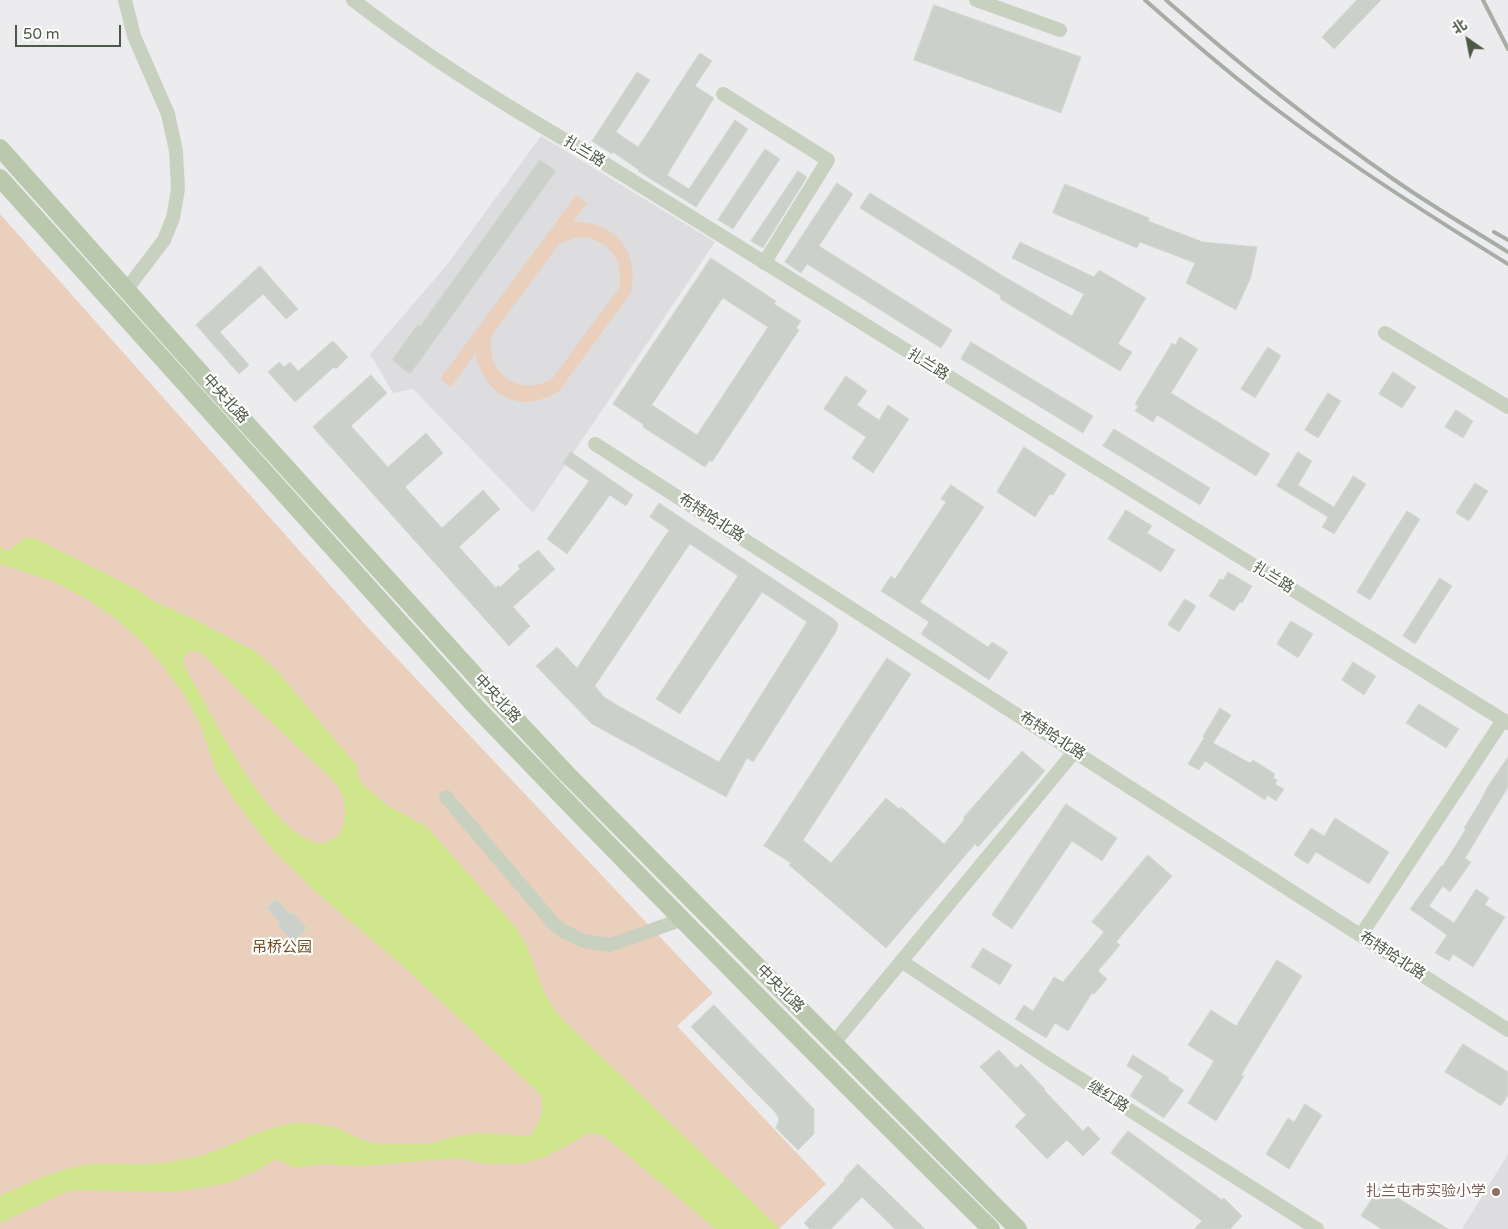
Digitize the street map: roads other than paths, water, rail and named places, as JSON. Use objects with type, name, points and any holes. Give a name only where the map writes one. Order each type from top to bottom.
[{"type":"main road","name":"中央北路","points":[[0,148],[491,693],[567,774],[1018,1229]]},
{"type":"main road","name":"中央北路","points":[[4,186],[476,707],[832,1072],[991,1229]]},
{"type":"street","points":[[125,0],[134,36],[168,114],[175,142],[178,170],[177,204],[169,229],[158,249],[126,290]]},
{"type":"street","name":"扎兰路","points":[[353,0],[402,36],[522,115],[591,155],[1506,722]]},
{"type":"street","points":[[976,0],[1060,30]]},
{"type":"street","points":[[723,94],[828,160],[764,263]]},
{"type":"street","points":[[1385,334],[1508,407]]},
{"type":"street","name":"布特哈北路","points":[[595,444],[1508,1030]]},
{"type":"street","points":[[1361,936],[1506,722]]},
{"type":"street","points":[[833,1044],[1075,751]]},
{"type":"street","points":[[446,797],[554,924],[573,937],[591,943],[610,945],[683,919]]},
{"type":"street","name":"继红路","points":[[901,961],[1046,1057],[1317,1229]]},
{"type":"railway","points":[[1145,0],[1228,71],[1335,152],[1392,191],[1508,264]]},
{"type":"railway","points":[[1166,0],[1250,71],[1336,138],[1410,190],[1508,252]]},
{"type":"railway","points":[[1483,0],[1508,49]]},
{"type":"railway","points":[[1494,232],[1508,240]]},
{"type":"place","name":"扎兰屯市实验小学","points":[[1496,1192]]},
{"type":"park label","name":"吊桥公园","points":[[282,948]]}]
